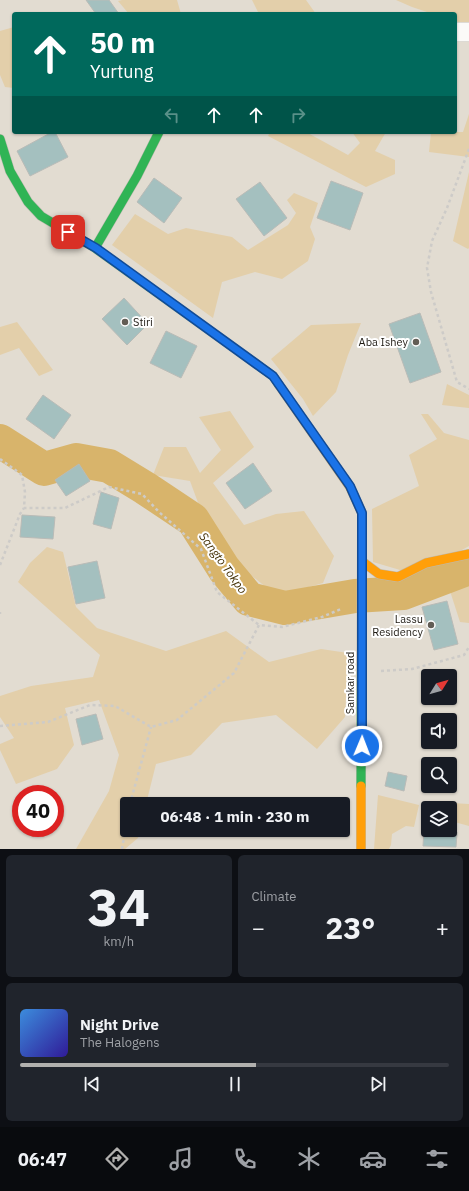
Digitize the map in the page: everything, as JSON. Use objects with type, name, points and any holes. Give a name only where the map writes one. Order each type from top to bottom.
[{"type":"street","points":[[457,32],[469,32]]},
{"type":"street","points":[[96,248],[151,149],[157,134]]},
{"type":"street","name":"Samkar road","points":[[0,139],[10,171],[32,206],[41,216],[96,248],[273,376],[350,486],[362,513],[363,672],[361,849]]},
{"type":"street","points":[[362,562],[379,574],[398,577],[426,564],[469,554]]},
{"type":"path","points":[[469,149],[447,208],[432,241],[427,268],[431,292],[457,382],[469,389]]},
{"type":"path","points":[[0,459],[22,475],[25,492],[24,508],[20,514],[0,565]]},
{"type":"path","points":[[24,508],[65,508],[109,487],[142,494],[159,512],[201,549],[217,592],[259,626],[282,627],[322,617],[343,608]]},
{"type":"path","points":[[0,726],[48,722],[90,705],[115,706],[151,727],[177,720],[234,673],[259,626]]},
{"type":"path","points":[[363,672],[412,669],[464,655],[469,647]]},
{"type":"path","points":[[132,797],[151,727]]},
{"type":"path","points":[[122,849],[124,837]]},
{"type":"shaded area","points":[[177,0],[180,12],[127,12],[118,1]]},
{"type":"shaded area","points":[[252,0],[306,0],[315,12],[258,12]]},
{"type":"shaded area","points":[[396,0],[469,0],[469,25],[457,22],[457,12],[427,12]]},
{"type":"shaded area","points":[[12,28],[12,88],[5,87],[0,75],[0,31]]},
{"type":"shaded area","points":[[469,114],[469,157],[429,152],[431,134],[457,134],[457,132],[463,132]]},
{"type":"shaded area","points":[[269,134],[310,134],[348,155],[360,143],[353,134],[385,134],[375,151],[395,160],[395,174],[366,187],[268,136]]},
{"type":"shaded area","points":[[469,172],[469,248],[468,249],[453,241]]},
{"type":"shaded area","points":[[294,193],[318,203],[310,227],[315,239],[308,261],[282,279],[255,272],[222,282],[213,318],[112,245],[135,214],[168,234],[186,228],[232,237],[248,250],[288,225],[296,213],[287,200]]},
{"type":"shaded area","points":[[17,322],[53,370],[39,376],[19,348],[0,355],[0,327]]},
{"type":"shaded area","points":[[361,323],[348,355],[336,392],[313,416],[303,399],[271,359],[311,325]]},
{"type":"shaded area","points":[[447,384],[469,395],[469,408],[442,405]]},
{"type":"shaded area","points":[[230,411],[254,447],[213,483],[244,525],[276,514],[304,511],[334,556],[323,583],[277,596],[237,564],[210,535],[190,481],[153,475],[164,447],[186,447],[200,473],[221,450],[199,417]]},
{"type":"shaded area","points":[[421,414],[428,414],[444,433],[469,440],[469,546],[417,575],[373,562],[372,509],[419,486],[409,455],[437,439]]},
{"type":"shaded area","points":[[47,547],[63,552],[76,607],[97,628],[166,651],[226,631],[269,662],[321,649],[348,653],[345,717],[317,749],[276,715],[222,723],[191,755],[156,764],[148,797],[120,797],[120,837],[138,838],[125,849],[76,849],[109,791],[119,755],[99,700],[65,708],[74,745],[57,769],[16,784],[0,750],[0,744],[14,738],[0,717],[0,696],[31,686],[93,677],[100,655],[18,582],[30,563]]},
{"type":"shaded area","points":[[469,583],[469,623],[460,622],[450,591]]},
{"type":"shaded area","points":[[378,795],[419,805],[414,827],[406,826],[392,834],[389,849],[374,849]]},
{"type":"shaded area","points":[[457,803],[469,804],[469,826],[457,823]]},
{"type":"building","points":[[86,0],[109,0],[118,12],[95,12]]},
{"type":"building","points":[[48,134],[56,134],[68,157],[30,176],[17,151]]},
{"type":"building","points":[[154,178],[182,198],[164,223],[137,202]]},
{"type":"building","points":[[331,181],[363,193],[350,230],[317,218]]},
{"type":"building","points":[[260,182],[287,218],[264,236],[236,199]]},
{"type":"building","name":"Stiri","points":[[124,298],[148,324],[127,345],[102,319]]},
{"type":"building","points":[[420,313],[441,372],[410,383],[389,324]]},
{"type":"building","points":[[166,331],[197,346],[181,378],[150,363]]},
{"type":"building","points":[[43,395],[71,415],[54,439],[26,419]]},
{"type":"building","points":[[253,463],[272,491],[245,509],[226,483]]},
{"type":"building","points":[[79,464],[90,481],[66,496],[55,480]]},
{"type":"building","points":[[101,492],[119,498],[111,529],[93,524]]},
{"type":"building","points":[[22,515],[55,517],[53,539],[20,537]]},
{"type":"building","points":[[97,561],[105,598],[76,604],[68,567]]},
{"type":"building","points":[[447,601],[458,644],[434,650],[422,607]]},
{"type":"building","points":[[96,714],[103,739],[82,745],[76,719]]},
{"type":"building","points":[[388,772],[407,776],[404,791],[385,786]]},
{"type":"building","points":[[424,837],[457,837],[456,847],[423,846]]},
{"type":"waterway","name":"Sangto Tokpo","points":[[0,441],[44,469],[76,460],[109,466],[145,488],[193,520],[224,569],[249,599],[285,608],[355,596],[403,593],[469,568]]},
{"type":"traffic: fast","points":[[95,248],[137,176],[158,134]]},
{"type":"traffic: fast","points":[[0,139],[10,171],[28,202],[41,216],[95,248],[273,376],[279,385]]},
{"type":"traffic: fast","points":[[361,786],[362,532]]},
{"type":"traffic: slow","points":[[279,385],[350,487],[362,513],[362,532]]},
{"type":"traffic: slow","points":[[363,562],[379,574],[398,577],[426,563],[469,554]]},
{"type":"traffic: slow","points":[[361,786],[361,849]]},
{"type":"place","name":"Stiri","points":[[125,322]]},
{"type":"place","name":"Aba Ishey","points":[[416,342]]},
{"type":"place","name":"Lassu Residency","points":[[431,625]]},
{"type":"route","points":[[68,232],[96,248],[273,376],[350,486],[362,513],[362,746]]}]
